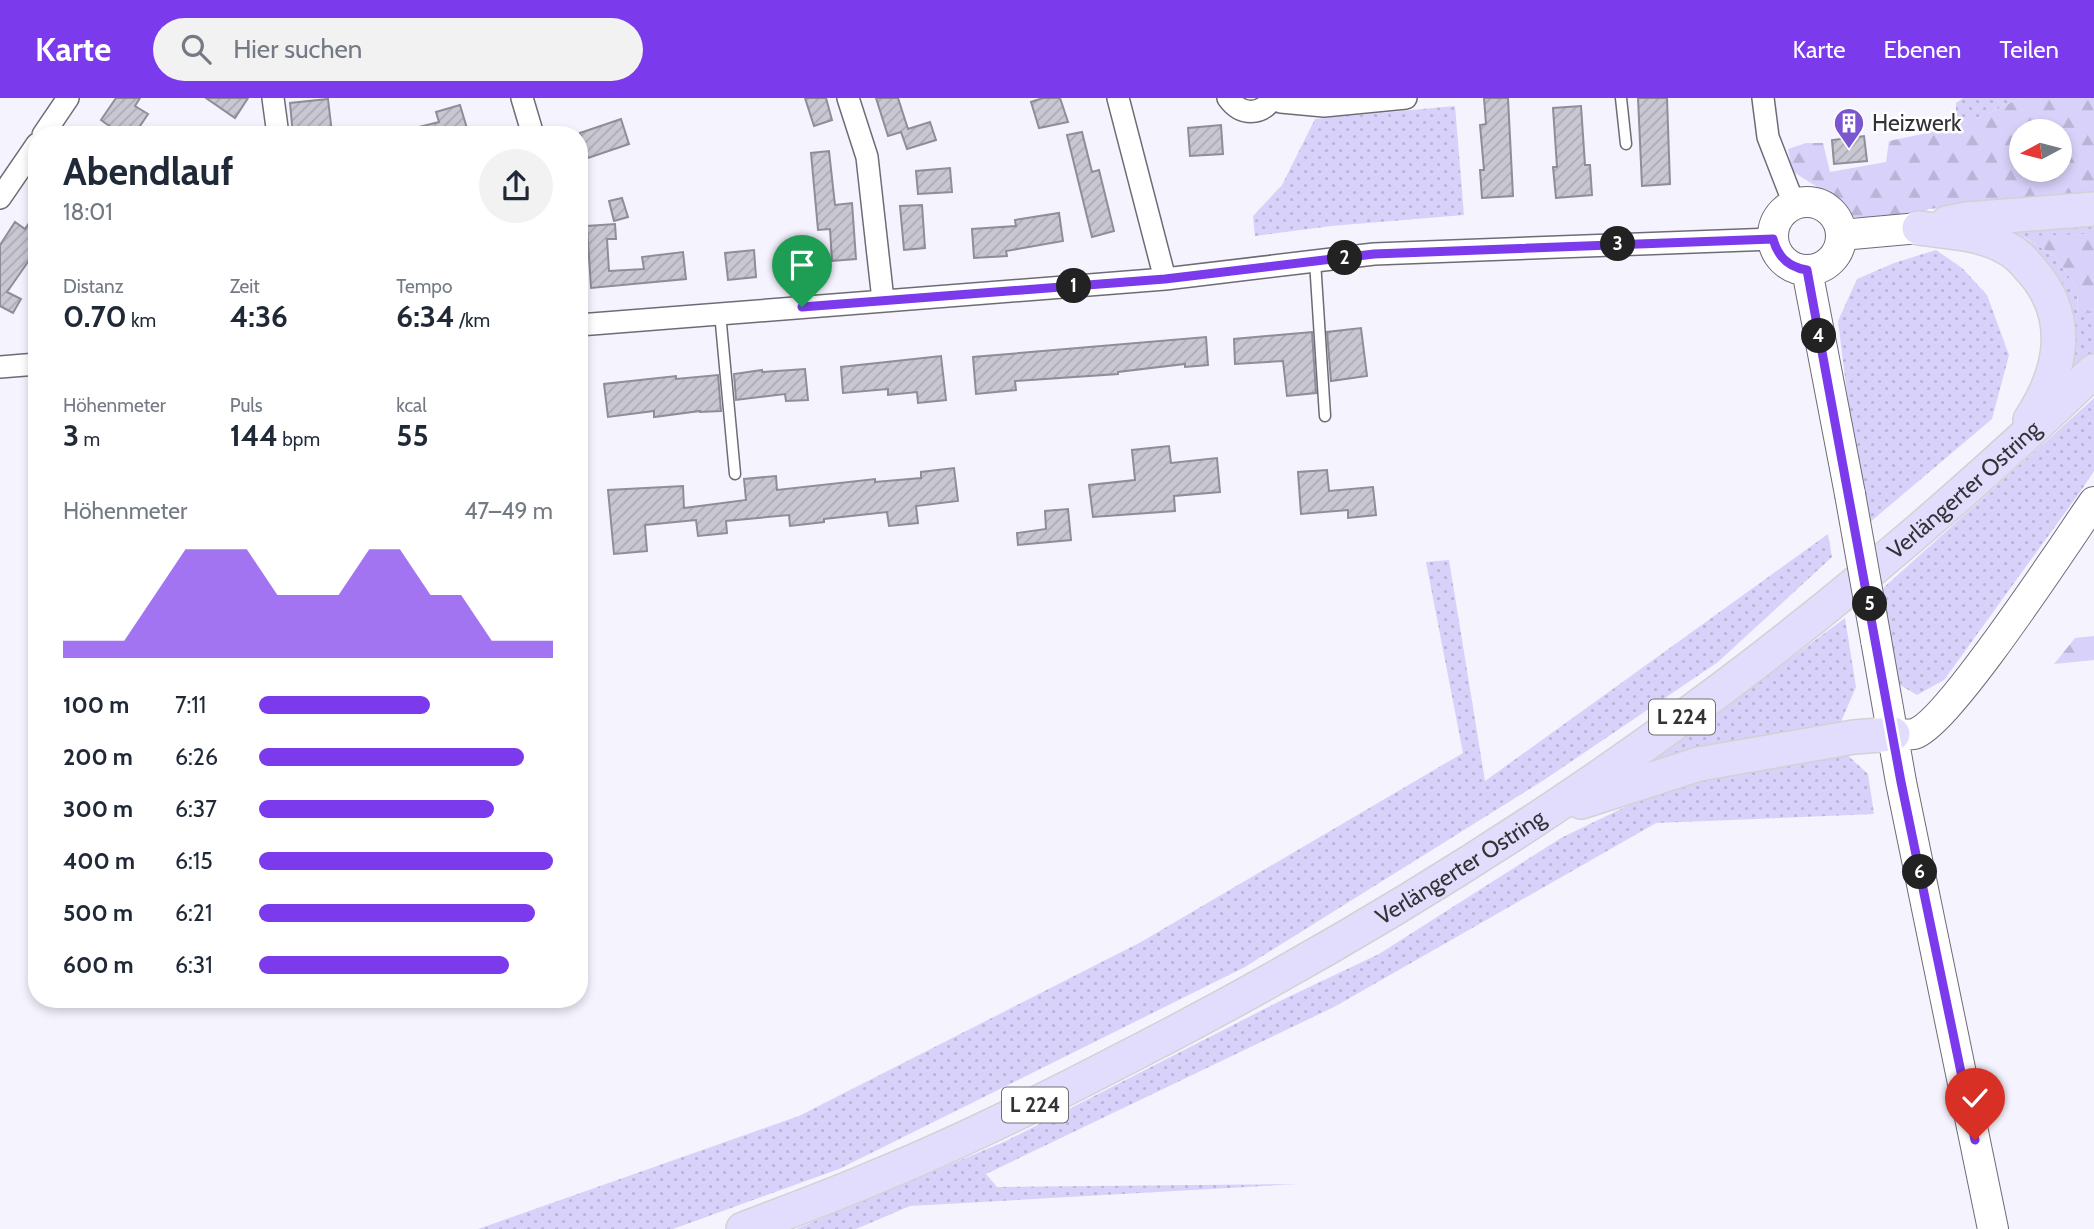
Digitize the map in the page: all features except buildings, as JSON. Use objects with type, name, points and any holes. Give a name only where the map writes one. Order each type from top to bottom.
[{"type":"main road","points":[[1919,228],[1967,219],[2094,209]]},
{"type":"main road","points":[[1919,228],[1971,235],[2008,248],[2022,259],[2052,299],[2060,337],[2054,373],[2038,407],[2007,455]]},
{"type":"main road","name":"Verlängerter Ostring","points":[[743,1229],[880,1175],[1057,1094],[1314,956],[1402,905],[1653,740],[1758,661],[1816,616],[2007,455],[2094,371]]},
{"type":"main road","points":[[1545,813],[1699,764],[1854,737],[1892,727]]},
{"type":"street","points":[[49,126],[68,98]]},
{"type":"street","points":[[274,98],[277,126]]},
{"type":"street","points":[[522,98],[530,126]]},
{"type":"street","points":[[848,98],[867,157],[883,300]]},
{"type":"street","points":[[1118,98],[1165,279]]},
{"type":"street","points":[[1228,98],[1239,109],[1254,112],[1262,110],[1273,98],[1281,102],[1406,98]]},
{"type":"street","points":[[1763,98],[1768,137],[1794,204]]},
{"type":"street","points":[[0,198],[28,157]]},
{"type":"street","points":[[1805,202],[1826,207],[1834,215],[1841,235],[1831,260],[1820,267],[1807,270],[1797,268],[1781,257],[1773,239],[1778,218],[1794,204],[1805,202]]},
{"type":"street","points":[[1841,235],[1919,228]]},
{"type":"street","points":[[588,324],[1165,279],[1374,254],[1773,239]]},
{"type":"street","points":[[1807,270],[1892,727],[1993,1229]]},
{"type":"street","points":[[0,367],[28,365]]},
{"type":"street","points":[[1892,727],[1914,734],[1931,721],[1966,685],[2094,502]]},
{"type":"lane","points":[[1622,98],[1626,144]]},
{"type":"lane","points":[[1315,261],[1325,416]]},
{"type":"lane","points":[[720,313],[735,474]]},
{"type":"green space","points":[[1963,98],[2021,98],[1961,126],[1956,115],[1956,103]]},
{"type":"green space","points":[[2021,98],[2094,98],[2094,193],[1929,209],[1915,217],[1849,217],[1825,192],[1792,171],[1788,149],[1806,143],[1823,143],[1830,172],[1886,162],[1889,141],[1961,126]]},
{"type":"green space","points":[[1455,106],[1464,215],[1331,226],[1255,236],[1253,216],[1282,185],[1315,119]]},
{"type":"green space","points":[[2094,218],[2094,234],[2023,237],[2055,256],[2077,288],[2078,317],[2094,309],[2094,356],[2051,399],[2067,317],[1982,228]]},
{"type":"green space","points":[[2094,234],[2094,309],[2078,318],[2077,288],[2055,256],[2022,236]]},
{"type":"green space","points":[[1936,250],[1962,268],[1987,295],[2009,355],[1992,419],[1869,523],[1855,458],[1838,321],[1857,279],[1894,263]]},
{"type":"green space","points":[[2094,398],[2094,471],[2080,492],[1944,680],[1917,695],[1895,682],[1881,590]]},
{"type":"green space","points":[[1828,534],[1832,557],[1718,662],[1544,780],[1245,967],[839,1169],[673,1229],[478,1229],[799,1116],[1141,942],[1463,753],[1426,562],[1449,560],[1485,781]]},
{"type":"green space","points":[[1845,618],[1856,687],[1840,724],[1655,759]]},
{"type":"green space","points":[[2094,636],[2094,660],[2054,664],[2075,638]]},
{"type":"green space","points":[[1844,752],[1868,774],[1874,814],[1656,823],[1334,1007],[986,1174],[997,1187],[1298,1184],[910,1206],[856,1229],[796,1229],[1006,1141],[1280,1001],[1379,954],[1561,838],[1660,790]]},
{"type":"place","name":"Heizwerk","points":[[1849,150]]},
{"type":"route","points":[[802,307],[1165,279],[1374,254],[1773,239],[1781,257],[1788,264],[1807,270],[1901,782],[1975,1140]]}]
